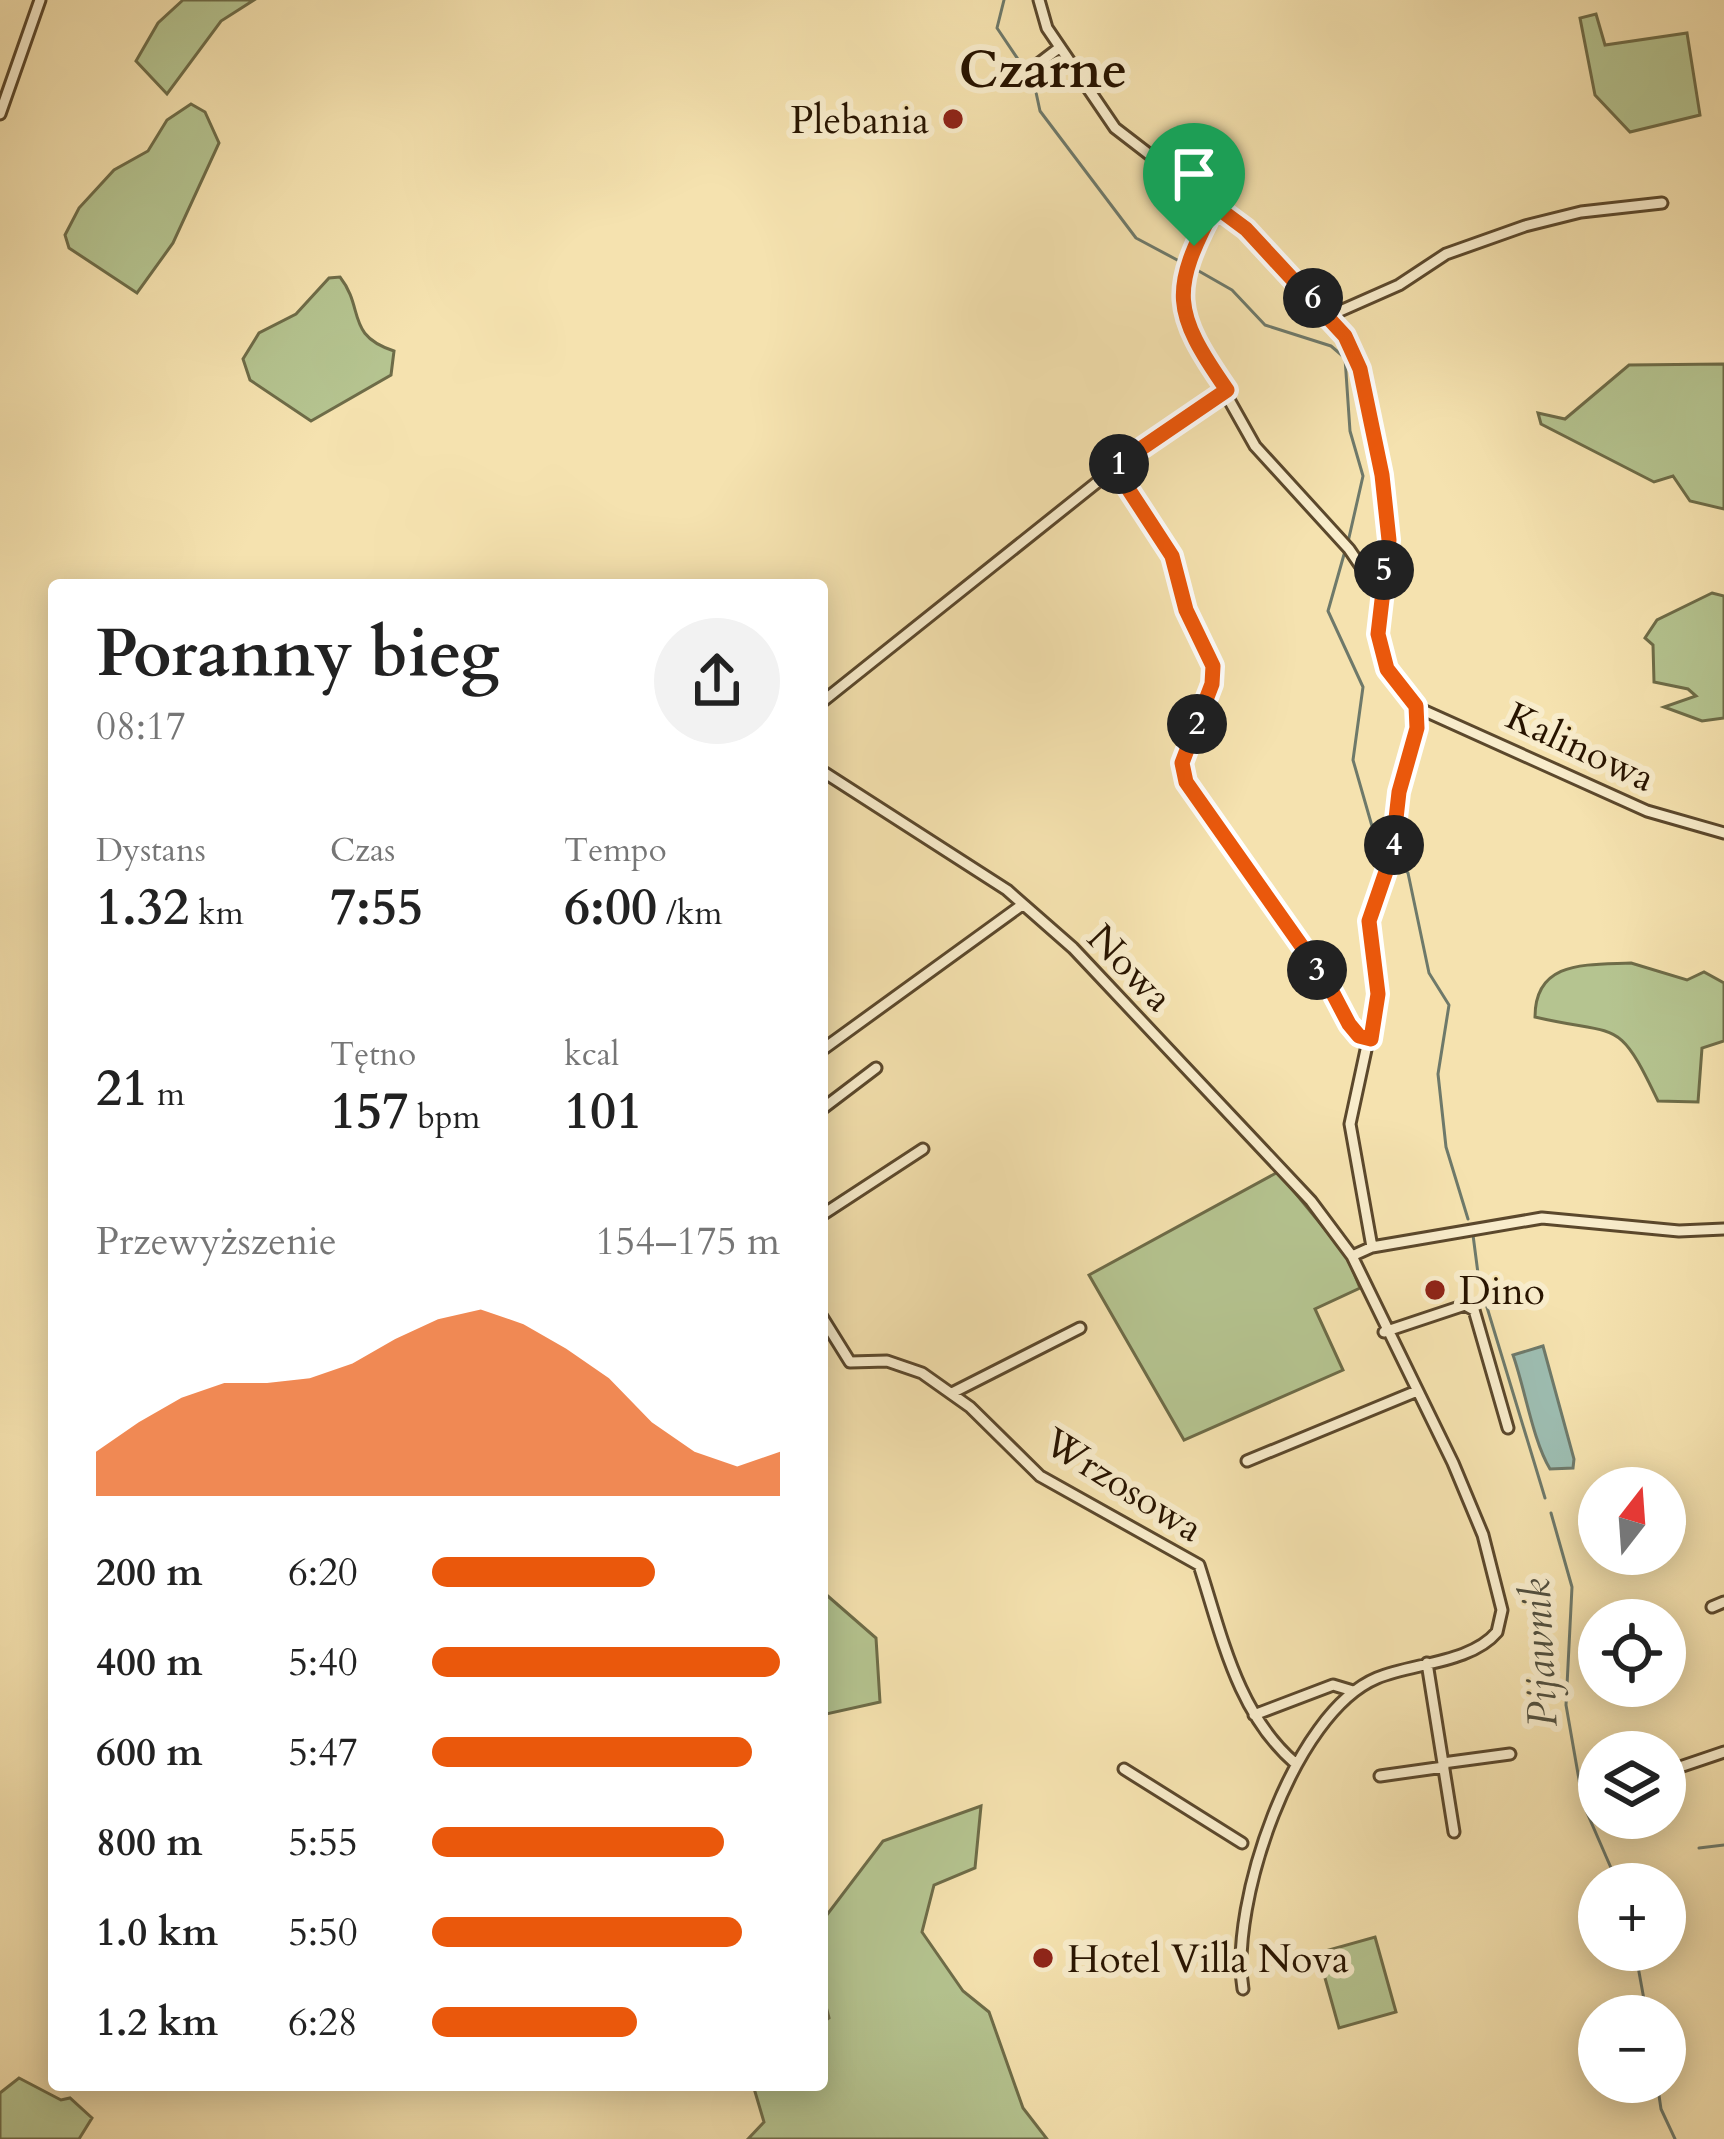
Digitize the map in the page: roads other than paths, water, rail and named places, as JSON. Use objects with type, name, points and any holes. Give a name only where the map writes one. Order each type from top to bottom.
[{"type":"street","points":[[0,114],[40,0]]},
{"type":"street","points":[[1039,0],[1058,48],[1114,128],[1246,229],[1330,315],[1360,369],[1382,475],[1389,540],[1379,593],[1378,634],[1387,669],[1416,706],[1415,740],[1399,792],[1394,847],[1369,921],[1378,994],[1350,1124],[1372,1247]]},
{"type":"street","points":[[1029,71],[1058,48]]},
{"type":"street","points":[[1330,315],[1399,285],[1446,254],[1526,226],[1581,212],[1662,203]]},
{"type":"street","points":[[1215,206],[1184,270],[1183,318],[1255,446],[1345,545],[1379,593]]},
{"type":"street","points":[[828,697],[1114,467],[1227,390]]},
{"type":"street","points":[[1114,467],[1172,556],[1186,610],[1213,666],[1212,684],[1182,763],[1186,782],[1327,982],[1349,1024],[1359,1036],[1371,1039]]},
{"type":"street","name":"Kalinowa","points":[[1416,706],[1647,811],[1724,833]]},
{"type":"street","name":"Nowa","points":[[828,775],[987,876],[1102,976],[1301,1190],[1352,1256],[1483,1535],[1502,1610],[1490,1641],[1353,1690]]},
{"type":"street","points":[[828,1046],[1022,905]]},
{"type":"street","points":[[828,1104],[876,1068]]},
{"type":"street","points":[[828,1211],[923,1149]]},
{"type":"street","points":[[1352,1256],[1372,1247],[1542,1219],[1679,1231],[1724,1229]]},
{"type":"street","points":[[1384,1332],[1465,1305],[1474,1310],[1508,1428]]},
{"type":"street","name":"Wrzosowa","points":[[828,1327],[850,1362],[908,1366],[952,1393],[1040,1476],[1199,1565],[1245,1703],[1270,1742],[1295,1763]]},
{"type":"street","points":[[952,1393],[1080,1328]]},
{"type":"street","points":[[1247,1461],[1417,1390]]},
{"type":"street","points":[[1426,1663],[1454,1832]]},
{"type":"street","points":[[1243,1989],[1242,1930],[1252,1873],[1295,1763],[1353,1690],[1333,1685],[1255,1715]]},
{"type":"street","points":[[1686,1765],[1724,1752]]},
{"type":"street","points":[[1380,1775],[1510,1754]]},
{"type":"street","points":[[1124,1769],[1242,1843]]},
{"type":"waterway","name":"Pijawnik","points":[[1004,0],[997,28],[1034,83],[1040,111],[1136,238],[1181,262]]},
{"type":"waterway","name":"Pijawnik","points":[[1190,266],[1232,290],[1265,325],[1331,346],[1345,358],[1350,431],[1363,476],[1348,542]]},
{"type":"waterway","name":"Pijawnik","points":[[1345,551],[1328,611],[1363,687],[1353,760],[1378,847],[1386,854]]},
{"type":"waterway","name":"Pijawnik","points":[[1397,861],[1408,873],[1429,973],[1449,1005],[1438,1074],[1446,1147],[1468,1219]]},
{"type":"waterway","name":"Pijawnik","points":[[1473,1235],[1479,1281],[1545,1498]]},
{"type":"waterway","name":"Pijawnik","points":[[1551,1513],[1572,1587],[1566,1705],[1578,1774]]},
{"type":"waterway","name":"Pijawnik","points":[[1598,1839],[1609,1863]]},
{"type":"waterway","points":[[1699,1848],[1724,1845]]},
{"type":"waterway","name":"Pijawnik","points":[[1639,1971],[1643,1995]]},
{"type":"waterway","name":"Pijawnik","points":[[1660,2103],[1675,2139]]},
{"type":"place","name":"Plebania","points":[[953,119]]},
{"type":"place","name":"Dino","points":[[1435,1290]]},
{"type":"place","name":"Hotel Villa Nova","points":[[1043,1958]]},
{"type":"district","name":"Czarne","points":[[1043,69]]}]
